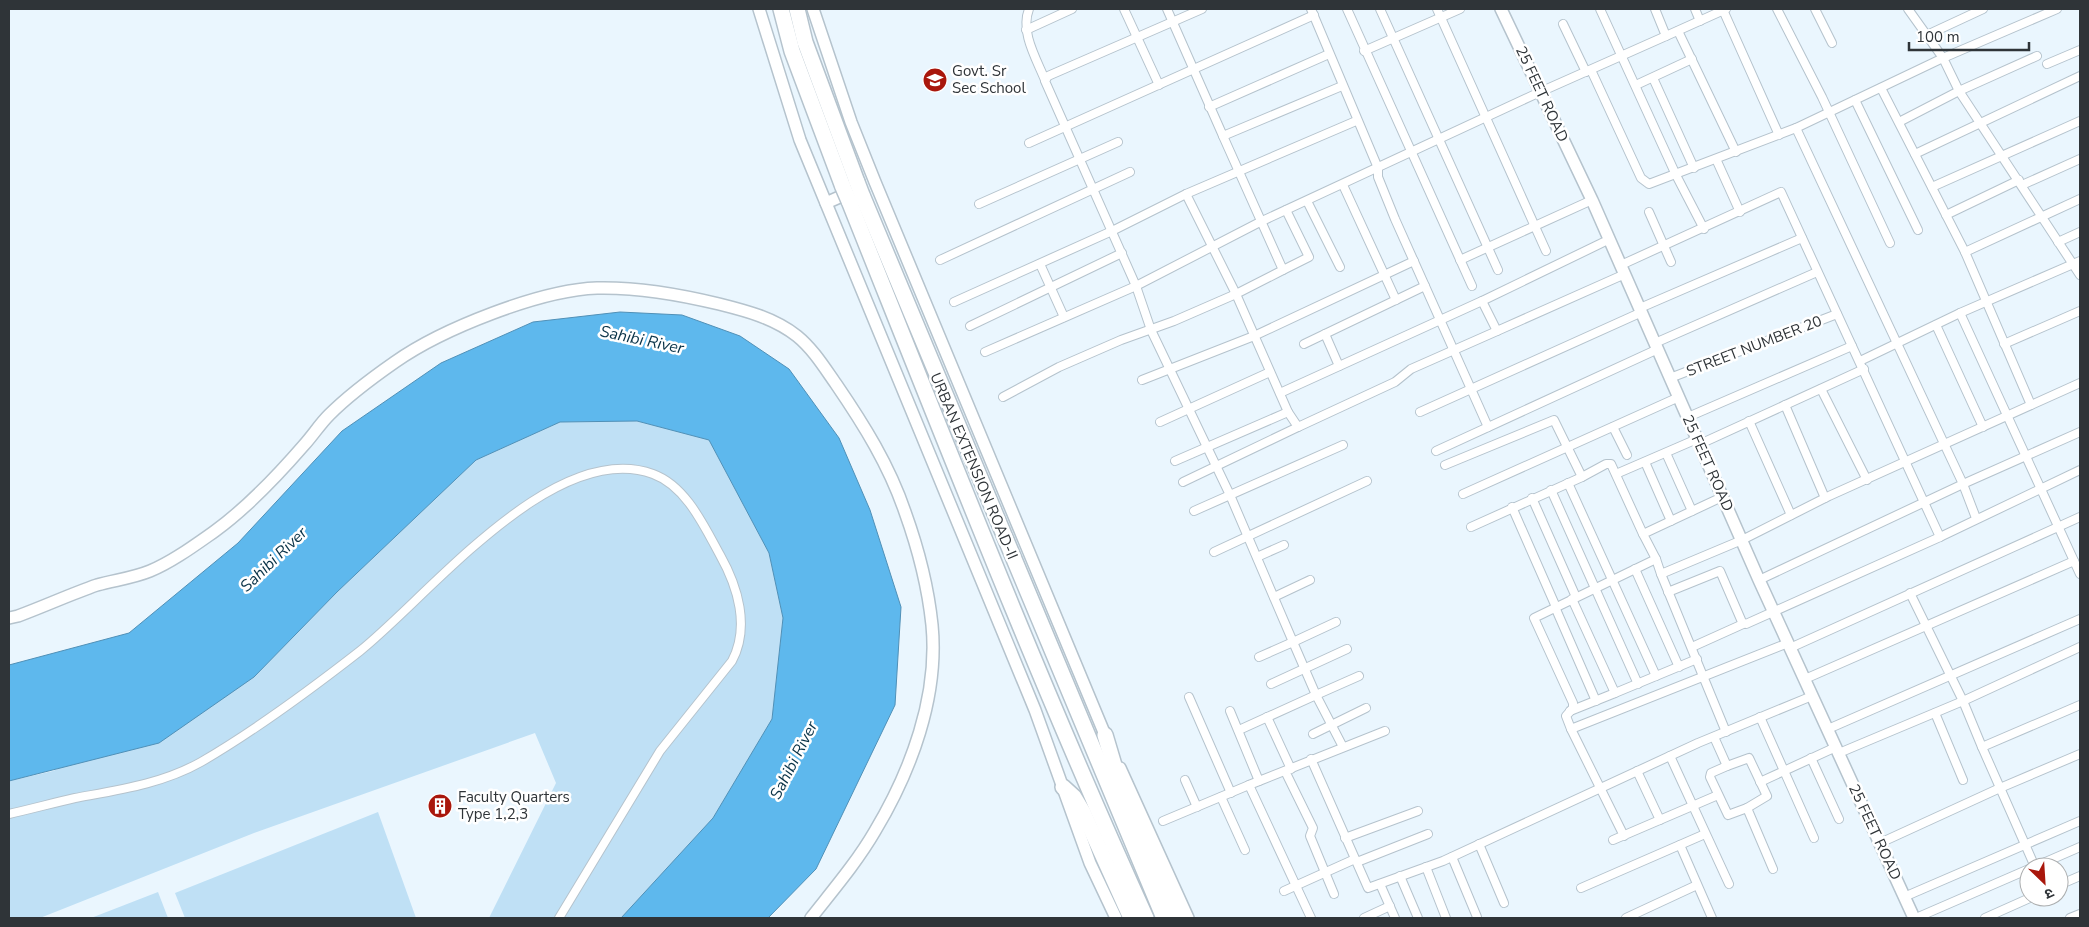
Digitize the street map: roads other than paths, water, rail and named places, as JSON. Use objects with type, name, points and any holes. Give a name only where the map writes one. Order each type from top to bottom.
[{"type":"highway","name":"URBAN EXTENSION ROAD-II","points":[[781,9],[792,51],[1164,918]]},
{"type":"highway","name":"URBAN EXTENSION ROAD-II","points":[[796,9],[834,146]]},
{"type":"highway","name":"URBAN EXTENSION ROAD-II","points":[[853,191],[945,445],[1092,801],[1146,918]]},
{"type":"highway","points":[[1105,735],[1125,802],[1177,918]]},
{"type":"highway","points":[[1063,787],[1074,797],[1083,812],[1131,918]]},
{"type":"street","points":[[759,9],[800,140],[1035,710],[1090,863],[1116,918]]},
{"type":"street","points":[[813,9],[851,122],[875,182],[1105,735],[1188,918]]},
{"type":"street","points":[[1030,9],[1026,20],[1026,30],[1045,80],[1136,286],[1151,330],[1172,368],[1230,495],[1316,695],[1343,747]]},
{"type":"street","points":[[1026,30],[1072,9]]},
{"type":"street","points":[[1124,9],[1159,85]]},
{"type":"street","points":[[1167,9],[1260,222],[1283,270]]},
{"type":"street","points":[[1045,80],[1048,76],[1202,9]]},
{"type":"street","points":[[1347,9],[1364,51],[1472,286]]},
{"type":"street","points":[[1380,9],[1498,270]]},
{"type":"street","points":[[1437,9],[1546,251]]},
{"type":"street","points":[[1364,51],[1394,40],[1460,9]]},
{"type":"street","name":"25 FEET ROAD","points":[[1501,9],[1610,239],[1759,580],[1915,918]]},
{"type":"street","points":[[1600,9],[1676,175],[1704,229]]},
{"type":"street","points":[[1655,9],[1666,36]]},
{"type":"street","points":[[1696,9],[1700,21]]},
{"type":"street","points":[[1777,9],[1822,97],[1827,113],[1890,243]]},
{"type":"street","points":[[1815,9],[1832,42]]},
{"type":"street","points":[[1908,9],[1943,58],[1959,92],[2020,182],[2041,217],[2058,242],[2077,263],[2080,274]]},
{"type":"street","points":[[1927,35],[1983,9]]},
{"type":"street","points":[[1563,24],[1642,178],[1649,184],[1796,128],[1943,58],[2057,9]]},
{"type":"street","points":[[984,352],[1136,286],[1212,245],[1260,222],[1540,92],[1724,10],[1779,135]]},
{"type":"street","points":[[1029,143],[1194,70],[1312,12],[1356,121],[1378,168],[1378,177],[1488,427]]},
{"type":"street","points":[[1678,31],[1718,118],[1736,152]]},
{"type":"street","points":[[2047,64],[2080,50]]},
{"type":"street","points":[[1209,107],[1329,54]]},
{"type":"street","points":[[1899,122],[2037,56]]},
{"type":"street","points":[[1636,85],[1692,59]]},
{"type":"street","points":[[1915,154],[2080,76]]},
{"type":"street","points":[[1652,78],[1694,168]]},
{"type":"street","points":[[1222,136],[1342,86]]},
{"type":"street","points":[[1881,88],[1965,252],[2031,406]]},
{"type":"street","points":[[1854,100],[1918,230]]},
{"type":"street","points":[[1932,187],[2080,120]]},
{"type":"street","points":[[954,302],[1112,231],[1186,194],[1356,121]]},
{"type":"street","points":[[1796,128],[1945,445],[1976,518]]},
{"type":"street","points":[[979,204],[1080,157],[1118,142]]},
{"type":"street","points":[[1716,159],[1740,212]]},
{"type":"street","points":[[1946,215],[2020,182],[2080,159]]},
{"type":"street","points":[[940,260],[1130,172]]},
{"type":"street","points":[[826,202],[875,182]]},
{"type":"street","points":[[1343,185],[1396,300]]},
{"type":"street","points":[[1183,482],[1394,382],[1411,369],[1497,331],[1623,270],[1664,246],[1740,212],[1777,192],[1781,192],[1940,537]]},
{"type":"street","points":[[1186,194],[1236,294],[1288,412],[1298,427]]},
{"type":"street","points":[[1965,252],[2080,199]]},
{"type":"street","points":[[1460,260],[1592,200]]},
{"type":"street","points":[[1307,201],[1340,267]]},
{"type":"street","points":[[1004,397],[1059,367],[1236,294],[1309,257],[1286,210]]},
{"type":"street","points":[[1648,212],[1671,262]]},
{"type":"street","points":[[2058,242],[2080,232]]},
{"type":"street","points":[[1420,412],[1802,238]]},
{"type":"street","points":[[1280,393],[1482,301],[1610,239]]},
{"type":"street","points":[[970,326],[1122,253]]},
{"type":"street","points":[[1142,380],[1254,336],[1414,261]]},
{"type":"street","points":[[1860,361],[1960,313],[2077,263]]},
{"type":"street","points":[[1040,264],[1064,317]]},
{"type":"street","points":[[1436,451],[1817,272]]},
{"type":"street","points":[[1304,344],[1425,286]]},
{"type":"street","points":[[9,618],[99,585],[139,575],[161,566],[231,518],[288,463],[329,415],[360,389],[416,349],[494,312],[576,290],[610,288],[664,292],[766,317],[796,336],[812,350],[855,412],[883,457],[897,487],[911,530],[932,626],[932,665],[926,709],[914,746],[896,790],[874,833],[811,918]]},
{"type":"street","points":[[1482,301],[1497,331]]},
{"type":"street","points":[[2004,344],[2080,311]]},
{"type":"street","points":[[1960,313],[2080,574]]},
{"type":"street","name":"STREET NUMBER 20","points":[[1670,378],[1837,314]]},
{"type":"street","points":[[1936,325],[1983,427]]},
{"type":"street","points":[[1325,334],[1339,366]]},
{"type":"street","points":[[1688,418],[1852,346]]},
{"type":"street","points":[[1616,474],[1750,422],[1864,369]]},
{"type":"street","points":[[1160,422],[1270,372]]},
{"type":"street","points":[[1661,574],[1742,540],[1825,498],[2080,383]]},
{"type":"street","points":[[1821,389],[1868,480]]},
{"type":"street","points":[[1463,494],[1679,397]]},
{"type":"street","points":[[1785,405],[1825,498]]},
{"type":"street","points":[[1175,461],[1288,412]]},
{"type":"street","points":[[1445,465],[1551,419],[1555,422],[1582,477]]},
{"type":"street","points":[[1750,422],[1792,515]]},
{"type":"street","points":[[1613,427],[1627,455]]},
{"type":"street","points":[[1759,580],[1963,484],[2080,432]]},
{"type":"street","points":[[1194,511],[1344,446]]},
{"type":"street","points":[[1666,453],[1692,511]]},
{"type":"street","points":[[1646,462],[1671,521]]},
{"type":"street","points":[[1470,527],[1610,464],[1656,559],[1726,732]]},
{"type":"street","points":[[9,814],[130,788],[172,776],[199,762],[236,740],[363,649],[421,593],[528,503],[560,485],[591,474],[617,470],[648,473],[660,478],[686,500],[725,564],[737,591],[741,632],[738,650],[732,661],[660,751],[559,918]]},
{"type":"street","points":[[1692,647],[1940,537],[2040,487],[2080,470]]},
{"type":"street","points":[[1214,552],[1366,481]]},
{"type":"street","points":[[1568,483],[1656,676]]},
{"type":"street","points":[[1551,490],[1638,684]]},
{"type":"street","points":[[1644,534],[1722,497]]},
{"type":"street","points":[[1532,498],[1615,693]]},
{"type":"street","points":[[1512,507],[1596,701]]},
{"type":"street","points":[[1571,729],[1704,676],[1789,646],[2080,517]]},
{"type":"street","points":[[1257,557],[1284,545]]},
{"type":"street","points":[[1624,836],[1571,729],[1566,716],[1570,712],[1573,703],[1534,621],[1534,616],[1656,559]]},
{"type":"street","points":[[1805,680],[2074,561]]},
{"type":"street","points":[[1635,569],[1679,667]]},
{"type":"street","points":[[1668,592],[1720,571],[1743,624]]},
{"type":"street","points":[[1274,597],[1310,580]]},
{"type":"street","points":[[1910,593],[1949,676],[1963,701],[2031,857]]},
{"type":"street","points":[[1828,729],[2080,619]]},
{"type":"street","points":[[1259,657],[1336,622]]},
{"type":"street","points":[[1760,782],[1812,758],[1936,713],[2080,647]]},
{"type":"street","points":[[1271,684],[1347,649]]},
{"type":"street","points":[[1570,712],[1697,659]]},
{"type":"street","points":[[1239,730],[1359,676]]},
{"type":"street","points":[[1311,759],[1368,888],[1452,857],[1670,756],[1812,696]]},
{"type":"street","points":[[1189,697],[1231,792]]},
{"type":"street","points":[[1982,747],[2080,705]]},
{"type":"street","points":[[1313,734],[1366,708]]},
{"type":"street","points":[[1230,711],[1259,781]]},
{"type":"street","points":[[1936,713],[1963,780]]},
{"type":"street","points":[[1267,717],[1313,828],[1310,836],[1334,894]]},
{"type":"street","points":[[1760,717],[1814,838]]},
{"type":"street","points":[[1164,821],[1311,759],[1385,731]]},
{"type":"street","points":[[1714,737],[1727,766]]},
{"type":"street","points":[[1880,843],[2080,754]]},
{"type":"street","points":[[1670,756],[1729,884]]},
{"type":"street","points":[[1749,758],[1766,797],[1747,808],[1728,815],[1710,775],[1727,766],[1749,758]]},
{"type":"street","points":[[1812,758],[1839,819]]},
{"type":"street","points":[[1637,771],[1660,820]]},
{"type":"street","points":[[1186,780],[1197,807]]},
{"type":"street","points":[[1250,784],[1311,918]]},
{"type":"street","points":[[1613,840],[1718,795]]},
{"type":"street","points":[[1221,797],[1245,850]]},
{"type":"street","points":[[1747,808],[1773,869]]},
{"type":"street","points":[[1346,838],[1418,811]]},
{"type":"street","points":[[1904,896],[2080,821]]},
{"type":"street","points":[[1284,891],[1356,860],[1428,834]]},
{"type":"street","points":[[1582,888],[1705,834]]},
{"type":"street","points":[[1479,844],[1504,903]]},
{"type":"street","points":[[1680,845],[1710,918]]},
{"type":"street","points":[[2058,857],[2080,847]]},
{"type":"street","points":[[1452,857],[1477,916]]},
{"type":"street","points":[[1426,867],[1446,918]]},
{"type":"street","points":[[1915,918],[2019,873]]},
{"type":"street","points":[[1400,876],[1418,918]]},
{"type":"street","points":[[1380,884],[1395,918]]},
{"type":"street","points":[[1626,918],[1697,885]]},
{"type":"street","points":[[1985,918],[2019,903]]},
{"type":"street","points":[[1364,918],[1390,906]]},
{"type":"street","points":[[2070,918],[2080,914]]},
{"type":"water","name":"Sahibi River","points":[[620,312],[682,315],[740,336],[789,369],[839,438],[870,510],[901,607],[895,705],[816,869],[768,918],[621,918],[713,818],[772,719],[783,618],[769,553],[709,440],[637,421],[560,422],[476,460],[337,592],[254,677],[159,743],[9,781],[9,665],[129,633],[238,543],[342,431],[441,363],[533,322]]},
{"type":"place","name":"Govt. Sr Sec School","points":[[935,80]]},
{"type":"place","name":"Faculty Quarters Type 1,2,3","points":[[440,806]]}]
